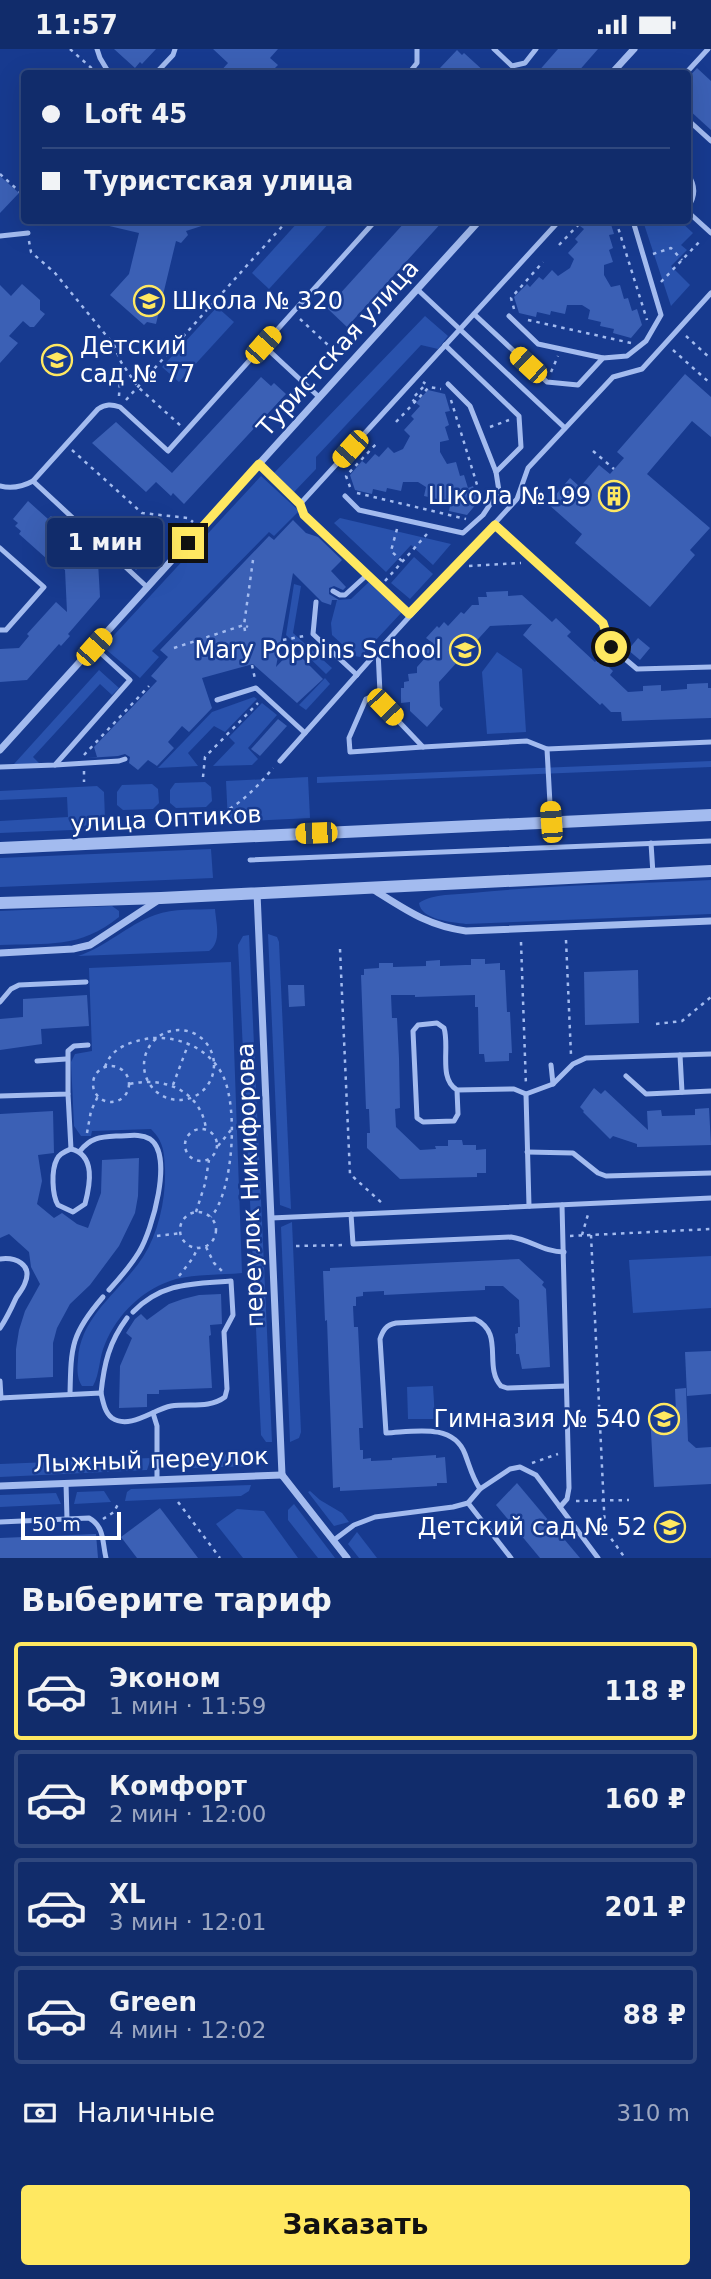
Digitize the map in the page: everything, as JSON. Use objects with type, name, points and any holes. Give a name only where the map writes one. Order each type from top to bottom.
[{"type":"street","points":[[614,70],[634,49]]},
{"type":"street","name":"Туристская улица","points":[[0,750],[476,224]]},
{"type":"street","name":"улица Оптиков","points":[[0,848],[711,815]]},
{"type":"street","points":[[0,903],[161,898],[711,871]]},
{"type":"street","points":[[371,888],[422,920],[442,928],[466,931],[711,921]]},
{"type":"street","name":"переулок Никифорова","points":[[257,893],[282,1475]]},
{"type":"street","points":[[0,953],[73,949],[90,945],[161,898]]},
{"type":"street","name":"Лыжный переулок","points":[[0,1486],[282,1475],[347,1558]]},
{"type":"lane","points":[[97,49],[107,70]]},
{"type":"lane","points":[[159,70],[175,49]]},
{"type":"lane","points":[[411,70],[417,63],[417,49]]},
{"type":"lane","points":[[494,49],[512,66],[525,63],[536,49]]},
{"type":"lane","points":[[689,70],[706,51],[711,59]]},
{"type":"lane","points":[[691,123],[711,141]]},
{"type":"lane","points":[[691,182],[694,188],[691,202]]},
{"type":"lane","points":[[691,212],[711,233]]},
{"type":"lane","points":[[0,486],[11,488],[33,481],[98,409],[112,404],[120,407],[168,451],[371,224]]},
{"type":"lane","points":[[300,504],[556,224]]},
{"type":"lane","points":[[509,316],[538,344],[603,358],[627,356],[646,341],[661,315],[634,224]]},
{"type":"lane","points":[[0,236],[28,233]]},
{"type":"lane","points":[[416,289],[565,429]]},
{"type":"lane","points":[[280,761],[409,614],[495,525],[517,499],[528,468],[613,377],[642,369],[711,292]]},
{"type":"lane","points":[[474,314],[547,381],[578,385],[603,358]]},
{"type":"lane","points":[[263,345],[319,397]]},
{"type":"lane","points":[[445,345],[519,416],[521,447],[496,472]]},
{"type":"lane","points":[[345,495],[359,510],[463,533],[483,515],[499,491],[496,472],[470,405],[448,384]]},
{"type":"lane","points":[[259,464],[300,504],[304,515],[409,614]]},
{"type":"lane","points":[[33,481],[147,587]]},
{"type":"lane","points":[[495,525],[603,623],[611,647],[637,669],[711,667]]},
{"type":"lane","points":[[0,548],[44,587],[6,630],[0,630]]},
{"type":"lane","points":[[333,591],[345,595],[368,574]]},
{"type":"lane","points":[[316,602],[313,634],[357,675]]},
{"type":"lane","points":[[55,765],[130,680],[94,647]]},
{"type":"lane","points":[[378,651],[380,693],[385,707],[423,747]]},
{"type":"lane","points":[[217,699],[256,688],[305,733]]},
{"type":"lane","points":[[380,693],[366,699],[349,738],[350,752],[527,741],[547,749],[711,742]]},
{"type":"lane","points":[[547,749],[551,822]]},
{"type":"lane","points":[[0,767],[125,759]]},
{"type":"lane","points":[[250,860],[711,841]]},
{"type":"lane","points":[[651,843],[653,874]]},
{"type":"lane","points":[[0,1002],[11,989],[19,985],[86,982]]},
{"type":"lane","points":[[457,1090],[458,1114],[454,1121],[423,1122],[417,1118],[412,1031],[418,1025],[437,1023],[444,1028],[447,1079],[451,1087],[457,1090],[514,1089],[526,1094],[552,1084],[573,1064],[586,1058],[711,1054]]},
{"type":"lane","points":[[71,1149],[66,1059],[68,1051],[74,1046],[88,1045]]},
{"type":"lane","points":[[680,1055],[682,1092]]},
{"type":"lane","points":[[37,1061],[66,1059]]},
{"type":"lane","points":[[551,1065],[552,1084]]},
{"type":"lane","points":[[626,1076],[646,1094],[711,1091]]},
{"type":"lane","points":[[0,1097],[68,1094]]},
{"type":"lane","points":[[526,1094],[529,1206]]},
{"type":"lane","points":[[80,1151],[88,1141],[99,1137],[142,1135],[152,1140],[158,1149],[159,1189],[148,1235],[139,1253],[109,1290]]},
{"type":"lane","points":[[71,1149],[80,1151],[88,1165],[89,1181],[85,1204],[73,1212],[58,1205],[54,1191],[57,1158],[71,1149]]},
{"type":"lane","points":[[527,1152],[573,1153],[598,1173],[606,1176],[711,1173]]},
{"type":"lane","points":[[271,1218],[711,1198]]},
{"type":"lane","points":[[560,1507],[567,1499],[569,1488],[562,1205]]},
{"type":"lane","points":[[351,1214],[353,1244],[511,1237],[521,1238],[552,1252],[564,1252]]},
{"type":"lane","points":[[0,1259],[13,1258],[20,1261],[27,1275],[9,1316],[0,1328]]},
{"type":"lane","points":[[127,1318],[109,1347],[104,1365],[101,1393],[110,1417],[136,1420],[169,1406],[211,1404],[225,1397],[227,1389],[224,1332],[233,1315],[231,1281],[176,1285],[159,1292],[133,1312]]},
{"type":"lane","points":[[70,1394],[72,1349],[77,1332],[103,1297]]},
{"type":"lane","points":[[480,1489],[473,1479],[465,1452],[456,1439],[443,1432],[386,1433],[380,1339],[383,1331],[396,1323],[475,1319],[483,1322],[492,1338],[494,1374],[501,1386],[566,1385]]},
{"type":"lane","points":[[0,1381],[0,1398],[101,1393]]},
{"type":"lane","points":[[153,1413],[158,1426],[157,1479]]},
{"type":"lane","points":[[334,1540],[354,1525],[375,1517],[468,1503],[480,1489],[510,1469],[520,1467],[536,1475],[598,1558]]},
{"type":"lane","points":[[66,1483],[67,1519]]},
{"type":"lane","points":[[468,1503],[509,1557]]},
{"type":"lane","points":[[0,1522],[89,1518],[98,1523],[102,1531],[106,1558]]},
{"type":"path","points":[[70,49],[94,70]]},
{"type":"path","points":[[0,174],[20,192],[21,198]]},
{"type":"path","points":[[120,407],[284,224]]},
{"type":"path","points":[[559,245],[578,224]]},
{"type":"path","points":[[617,224],[649,324]]},
{"type":"path","points":[[28,233],[31,252],[55,273],[114,345],[121,362],[138,387],[186,431]]},
{"type":"path","points":[[642,302],[704,237]]},
{"type":"path","points":[[629,262],[671,248],[682,260]]},
{"type":"path","points":[[543,262],[511,298],[517,318],[632,343]]},
{"type":"path","points":[[293,312],[349,364]]},
{"type":"path","points":[[678,328],[710,357]]},
{"type":"path","points":[[666,343],[711,384]]},
{"type":"path","points":[[120,407],[121,362]]},
{"type":"path","points":[[415,402],[412,399],[426,384]]},
{"type":"path","points":[[396,422],[429,387],[448,391],[482,503]]},
{"type":"path","points":[[462,437],[519,416]]},
{"type":"path","points":[[65,444],[142,513],[188,518],[201,529]]},
{"type":"path","points":[[376,444],[346,476],[352,492],[467,519]]},
{"type":"path","points":[[593,451],[614,469]]},
{"type":"path","points":[[402,504],[391,551],[403,562]]},
{"type":"path","points":[[388,579],[444,514]]},
{"type":"path","points":[[174,648],[245,627],[253,560]]},
{"type":"path","points":[[455,566],[535,562]]},
{"type":"path","points":[[282,640],[313,634]]},
{"type":"path","points":[[253,665],[256,688]]},
{"type":"path","points":[[84,782],[83,756],[149,686]]},
{"type":"path","points":[[204,777],[205,757],[265,696]]},
{"type":"path","points":[[214,815],[222,814],[256,788],[280,761]]},
{"type":"path","points":[[566,940],[573,1064]]},
{"type":"path","points":[[521,942],[526,1094]]},
{"type":"path","points":[[340,949],[350,1174],[384,1205]]},
{"type":"path","points":[[656,1024],[682,1021],[711,997]]},
{"type":"path","points":[[105,1067],[119,1068],[126,1075],[128,1084],[125,1094],[117,1100],[107,1101],[98,1096],[93,1085],[96,1074],[105,1067],[113,1052],[122,1046],[178,1030],[198,1035],[206,1042],[214,1063],[213,1074],[200,1093],[190,1098],[170,1099],[160,1095],[147,1080],[144,1061],[157,1037]]},
{"type":"path","points":[[157,1037],[173,1038],[203,1052],[222,1073],[226,1086],[232,1149],[224,1192],[211,1217]]},
{"type":"path","points":[[173,1085],[189,1044]]},
{"type":"path","points":[[128,1084],[147,1080],[173,1085],[190,1098],[205,1122],[206,1129]]},
{"type":"path","points":[[88,1141],[89,1120],[98,1096]]},
{"type":"path","points":[[209,1160],[193,1160],[186,1152],[185,1141],[196,1129],[206,1129],[215,1136],[218,1146]]},
{"type":"path","points":[[196,1212],[209,1160],[231,1129]]},
{"type":"path","points":[[582,1235],[591,1203]]},
{"type":"path","points":[[196,1212],[211,1217],[216,1226],[215,1235],[205,1246],[198,1247],[187,1243],[181,1233],[182,1222],[196,1212]]},
{"type":"path","points":[[563,1236],[711,1229]]},
{"type":"path","points":[[148,1235],[181,1233]]},
{"type":"path","points":[[591,1235],[605,1530],[625,1558]]},
{"type":"path","points":[[296,1247],[353,1244]]},
{"type":"path","points":[[205,1246],[214,1263],[231,1281]]},
{"type":"path","points":[[176,1285],[198,1247]]},
{"type":"path","points":[[520,1467],[568,1450]]},
{"type":"path","points":[[567,1499],[629,1500]]},
{"type":"path","points":[[178,1502],[220,1558]]},
{"type":"path","points":[[98,1523],[114,1512],[118,1504]]},
{"type":"shaded area","points":[[296,224],[328,224],[269,289],[252,273]]},
{"type":"shaded area","points":[[644,224],[683,224],[693,233],[681,245],[687,250],[671,266],[690,285],[671,306]]},
{"type":"shaded area","points":[[217,307],[234,322],[179,382],[162,367]]},
{"type":"shaded area","points":[[425,316],[448,336],[438,349],[421,345],[316,457],[316,469],[294,492],[274,473]]},
{"type":"shaded area","points":[[261,476],[299,511],[274,536],[269,532],[152,651],[159,657],[140,678],[103,647]]},
{"type":"shaded area","points":[[340,518],[451,544],[433,565],[411,545],[386,572],[334,523]]},
{"type":"shaded area","points":[[414,557],[433,574],[410,599],[391,583]]},
{"type":"shaded area","points":[[370,581],[402,612],[360,657],[355,656],[332,635],[331,623],[337,600],[351,599]]},
{"type":"shaded area","points":[[294,584],[301,586],[293,633],[332,668],[326,674],[286,635]]},
{"type":"shaded area","points":[[497,652],[522,669],[526,732],[487,734],[482,672]]},
{"type":"shaded area","points":[[99,670],[119,688],[112,695],[100,684],[33,757],[40,764],[14,764]]},
{"type":"shaded area","points":[[325,678],[330,684],[306,710],[299,705]]},
{"type":"shaded area","points":[[254,697],[257,699],[225,732],[214,726],[188,753],[198,766],[158,768],[212,712]]},
{"type":"shaded area","points":[[262,703],[277,715],[248,748],[258,759],[252,765],[213,766],[235,743],[229,737]]},
{"type":"shaded area","points":[[711,761],[711,767],[317,783],[317,777]]},
{"type":"shaded area","points":[[308,777],[310,818],[228,822],[226,781]]},
{"type":"shaded area","points":[[205,782],[211,787],[212,801],[206,807],[176,808],[170,803],[170,790],[175,783]]},
{"type":"shaded area","points":[[152,784],[158,789],[159,803],[153,809],[123,810],[117,805],[117,792],[122,785]]},
{"type":"shaded area","points":[[97,786],[104,792],[105,819],[72,830],[0,833],[0,821],[68,817],[67,797],[0,800],[0,791]]},
{"type":"shaded area","points":[[211,849],[213,878],[0,887],[0,858]]},
{"type":"shaded area","points":[[711,880],[711,914],[466,924],[431,917],[421,909],[419,903],[438,896],[502,890]]},
{"type":"shaded area","points":[[112,906],[119,911],[119,917],[91,935],[48,944],[0,945],[0,911]]},
{"type":"shaded area","points":[[215,909],[217,937],[216,943],[209,951],[78,956],[155,915],[177,910]]},
{"type":"shaded area","points":[[268,934],[277,937],[279,942],[291,1209],[280,1205]]},
{"type":"shaded area","points":[[249,935],[272,1442],[266,1442],[261,1435],[238,945],[243,936]]},
{"type":"shaded area","points":[[231,962],[242,1273],[176,1279],[143,1296],[124,1313],[110,1333],[93,1386],[82,1386],[78,1377],[80,1344],[93,1317],[134,1270],[149,1247],[163,1203],[165,1180],[162,1147],[159,1138],[151,1129],[92,1131],[91,1136],[81,1136],[74,1126],[71,1062],[75,1054],[92,1051],[89,968]]},
{"type":"shaded area","points":[[292,1222],[301,1432],[299,1438],[290,1442],[281,1227]]},
{"type":"shaded area","points":[[711,1256],[711,1308],[633,1313],[629,1260]]},
{"type":"shaded area","points":[[433,1386],[435,1419],[408,1419],[407,1387]]},
{"type":"shaded area","points":[[241,1454],[248,1458],[250,1466],[169,1469],[164,1457]]},
{"type":"shaded area","points":[[151,1458],[147,1470],[0,1477],[0,1464]]},
{"type":"shaded area","points":[[251,1485],[249,1491],[241,1496],[125,1501],[127,1492],[131,1489]]},
{"type":"shaded area","points":[[104,1491],[111,1502],[74,1504],[77,1492]]},
{"type":"shaded area","points":[[308,1492],[342,1513],[349,1522],[334,1526]]},
{"type":"shaded area","points":[[56,1493],[61,1504],[0,1507],[0,1495]]},
{"type":"shaded area","points":[[294,1504],[335,1558],[318,1558],[288,1520],[288,1510]]},
{"type":"shaded area","points":[[237,1509],[264,1511],[298,1558],[243,1558],[216,1524]]},
{"type":"shaded area","points":[[357,1532],[377,1558],[359,1558],[348,1544]]},
{"type":"building","points":[[114,49],[156,49],[135,68]]},
{"type":"building","points":[[213,49],[278,49],[270,58],[278,65],[273,70],[222,70],[228,63]]},
{"type":"building","points":[[558,49],[598,49],[580,70],[540,70]]},
{"type":"building","points":[[457,50],[483,70],[442,70],[440,68]]},
{"type":"building","points":[[697,68],[711,81],[711,130],[691,112],[691,75]]},
{"type":"building","points":[[0,176],[19,193],[0,213]]},
{"type":"building","points":[[208,224],[186,231],[188,235],[181,243],[176,241],[156,324],[147,322],[144,325],[110,295],[129,274],[139,233],[105,225]]},
{"type":"building","points":[[403,224],[440,224],[347,327],[327,308]]},
{"type":"building","points":[[611,224],[614,234],[609,235],[613,248],[609,250],[613,262],[604,265],[604,275],[611,287],[620,285],[624,299],[628,298],[632,311],[637,309],[642,325],[631,338],[613,333],[614,329],[600,326],[601,322],[588,319],[590,310],[582,305],[567,305],[565,314],[537,312],[536,317],[519,313],[514,297],[527,284],[530,287],[539,277],[543,280],[552,270],[558,276],[570,268],[574,259],[568,253],[578,242],[575,239],[584,229],[580,226]]},
{"type":"building","points":[[22,284],[40,300],[40,310],[45,314],[34,327],[23,321],[9,336],[18,343],[0,363],[0,285],[11,296]]},
{"type":"building","name":"Школа №199","points":[[685,374],[711,397],[711,437],[692,421],[647,474],[710,528],[690,550],[695,555],[650,607],[575,543],[582,534],[548,504],[570,478],[580,487],[599,465],[610,474],[624,458],[617,452]]},
{"type":"building","points":[[261,377],[271,386],[274,383],[286,394],[184,504],[156,482],[146,492],[92,443],[116,422],[172,473]]},
{"type":"building","points":[[428,390],[445,394],[450,411],[445,412],[449,425],[445,427],[449,440],[440,442],[440,452],[447,464],[456,462],[460,476],[464,475],[468,488],[473,486],[478,502],[467,515],[449,511],[450,506],[436,503],[437,499],[424,496],[426,487],[418,482],[403,482],[401,491],[373,489],[372,494],[355,490],[350,475],[362,461],[366,464],[375,454],[379,457],[388,447],[394,453],[403,449],[410,436],[404,430],[414,419],[411,416],[420,406],[416,403]]},
{"type":"building","points":[[28,501],[48,519],[51,516],[62,526],[60,529],[98,562],[100,597],[68,634],[70,636],[61,646],[59,644],[27,680],[0,682],[0,649],[19,648],[29,636],[27,634],[56,602],[67,612],[65,570],[50,557],[47,559],[19,534],[21,531],[15,526],[18,523],[13,519]]},
{"type":"building","points":[[293,520],[306,533],[318,537],[342,560],[331,571],[346,587],[343,590],[334,586],[329,588],[329,594],[339,600],[332,600],[331,605],[322,602],[293,573],[276,667],[293,649],[323,679],[297,703],[253,664],[202,678],[212,708],[189,732],[182,726],[168,742],[174,748],[157,766],[148,760],[138,770],[129,763],[130,757],[125,754],[118,756],[87,758],[97,757],[94,747],[157,681],[151,676],[168,657],[160,650],[269,536],[274,540]]},
{"type":"building","points":[[134,549],[146,560],[136,570],[125,559]]},
{"type":"building","points":[[508,591],[508,596],[522,595],[552,622],[556,618],[571,632],[567,636],[595,662],[599,658],[613,671],[610,675],[628,692],[643,691],[643,686],[661,685],[661,691],[687,689],[687,684],[708,683],[708,688],[711,688],[711,718],[622,721],[621,712],[611,712],[602,703],[600,705],[523,635],[532,624],[490,626],[439,682],[440,706],[443,709],[427,727],[410,711],[410,702],[401,703],[401,688],[404,688],[404,682],[409,681],[408,674],[417,673],[417,667],[425,658],[422,655],[433,643],[426,638],[437,626],[439,628],[444,622],[448,626],[461,612],[464,614],[472,605],[479,605],[478,597],[487,597],[486,592]]},
{"type":"building","points":[[638,638],[650,648],[640,660],[628,650]]},
{"type":"building","points":[[278,719],[287,726],[260,756],[251,749]]},
{"type":"building","points":[[471,959],[485,959],[485,964],[500,963],[500,970],[505,970],[512,1053],[509,1053],[509,1061],[485,1062],[484,1054],[479,1054],[478,1007],[475,1007],[475,995],[391,995],[392,1018],[397,1018],[399,1058],[400,1108],[395,1109],[396,1127],[420,1150],[448,1146],[448,1140],[462,1140],[463,1145],[476,1145],[476,1150],[486,1149],[486,1173],[477,1173],[477,1177],[400,1179],[367,1148],[367,1133],[370,1133],[369,1109],[366,1109],[361,975],[364,975],[364,969],[379,968],[379,963],[393,963],[393,967],[426,966],[426,961],[440,960],[440,966],[471,965]]},
{"type":"building","points":[[638,970],[639,1023],[585,1025],[584,972]]},
{"type":"building","points":[[288,985],[304,985],[305,1006],[289,1007]]},
{"type":"building","points":[[87,995],[89,1026],[41,1029],[42,1044],[0,1050],[0,1019],[23,1017],[23,999]]},
{"type":"building","points":[[594,1088],[601,1094],[605,1090],[648,1130],[647,1111],[661,1110],[662,1116],[695,1115],[695,1109],[709,1108],[711,1145],[637,1147],[637,1144],[613,1136],[610,1139],[580,1107]]},
{"type":"building","points":[[53,1111],[54,1153],[38,1155],[42,1181],[37,1204],[54,1218],[62,1213],[88,1228],[101,1193],[102,1160],[139,1158],[138,1196],[135,1213],[119,1246],[90,1285],[70,1304],[57,1328],[53,1343],[53,1377],[16,1379],[19,1330],[25,1311],[40,1284],[31,1267],[29,1252],[9,1234],[0,1238],[0,1114]]},
{"type":"building","points":[[519,1259],[544,1282],[542,1285],[546,1289],[550,1367],[522,1369],[519,1354],[516,1354],[515,1334],[520,1327],[519,1300],[503,1286],[485,1286],[485,1290],[384,1295],[384,1291],[363,1292],[363,1296],[356,1297],[356,1306],[353,1306],[354,1327],[358,1327],[363,1428],[359,1428],[363,1459],[392,1460],[436,1455],[436,1458],[445,1457],[447,1483],[437,1483],[437,1486],[340,1491],[340,1487],[333,1488],[323,1271],[330,1271],[330,1268]]},
{"type":"building","points":[[221,1294],[222,1324],[210,1325],[212,1388],[159,1390],[159,1394],[147,1394],[147,1407],[119,1408],[120,1366],[132,1338],[126,1333],[135,1319],[141,1314],[147,1320],[169,1304],[183,1299]]},
{"type":"building","points":[[711,1351],[711,1394],[687,1396],[685,1352]]},
{"type":"building","points":[[686,1388],[688,1441],[696,1448],[711,1447],[711,1484],[654,1487],[650,1414],[676,1413],[675,1389]]},
{"type":"building","points":[[517,1483],[580,1558],[540,1558],[496,1505]]},
{"type":"building","points":[[160,1508],[198,1558],[137,1558],[121,1537]]},
{"type":"building","points":[[96,1534],[98,1558],[0,1558],[0,1538]]},
{"type":"place","name":"Школа № 320","points":[[149,301]]},
{"type":"place","name":"Детский сад № 77","points":[[57,360]]},
{"type":"place","name":"Школа №199","points":[[614,496]]},
{"type":"place","name":"Mary Poppins School","points":[[465,650]]},
{"type":"place","name":"Гимназия № 540","points":[[664,1419]]},
{"type":"place","name":"Детский сад № 52","points":[[670,1527]]},
{"type":"route","points":[[188,543],[259,464],[300,504],[304,515],[409,614],[495,525],[603,623],[611,647]]}]
